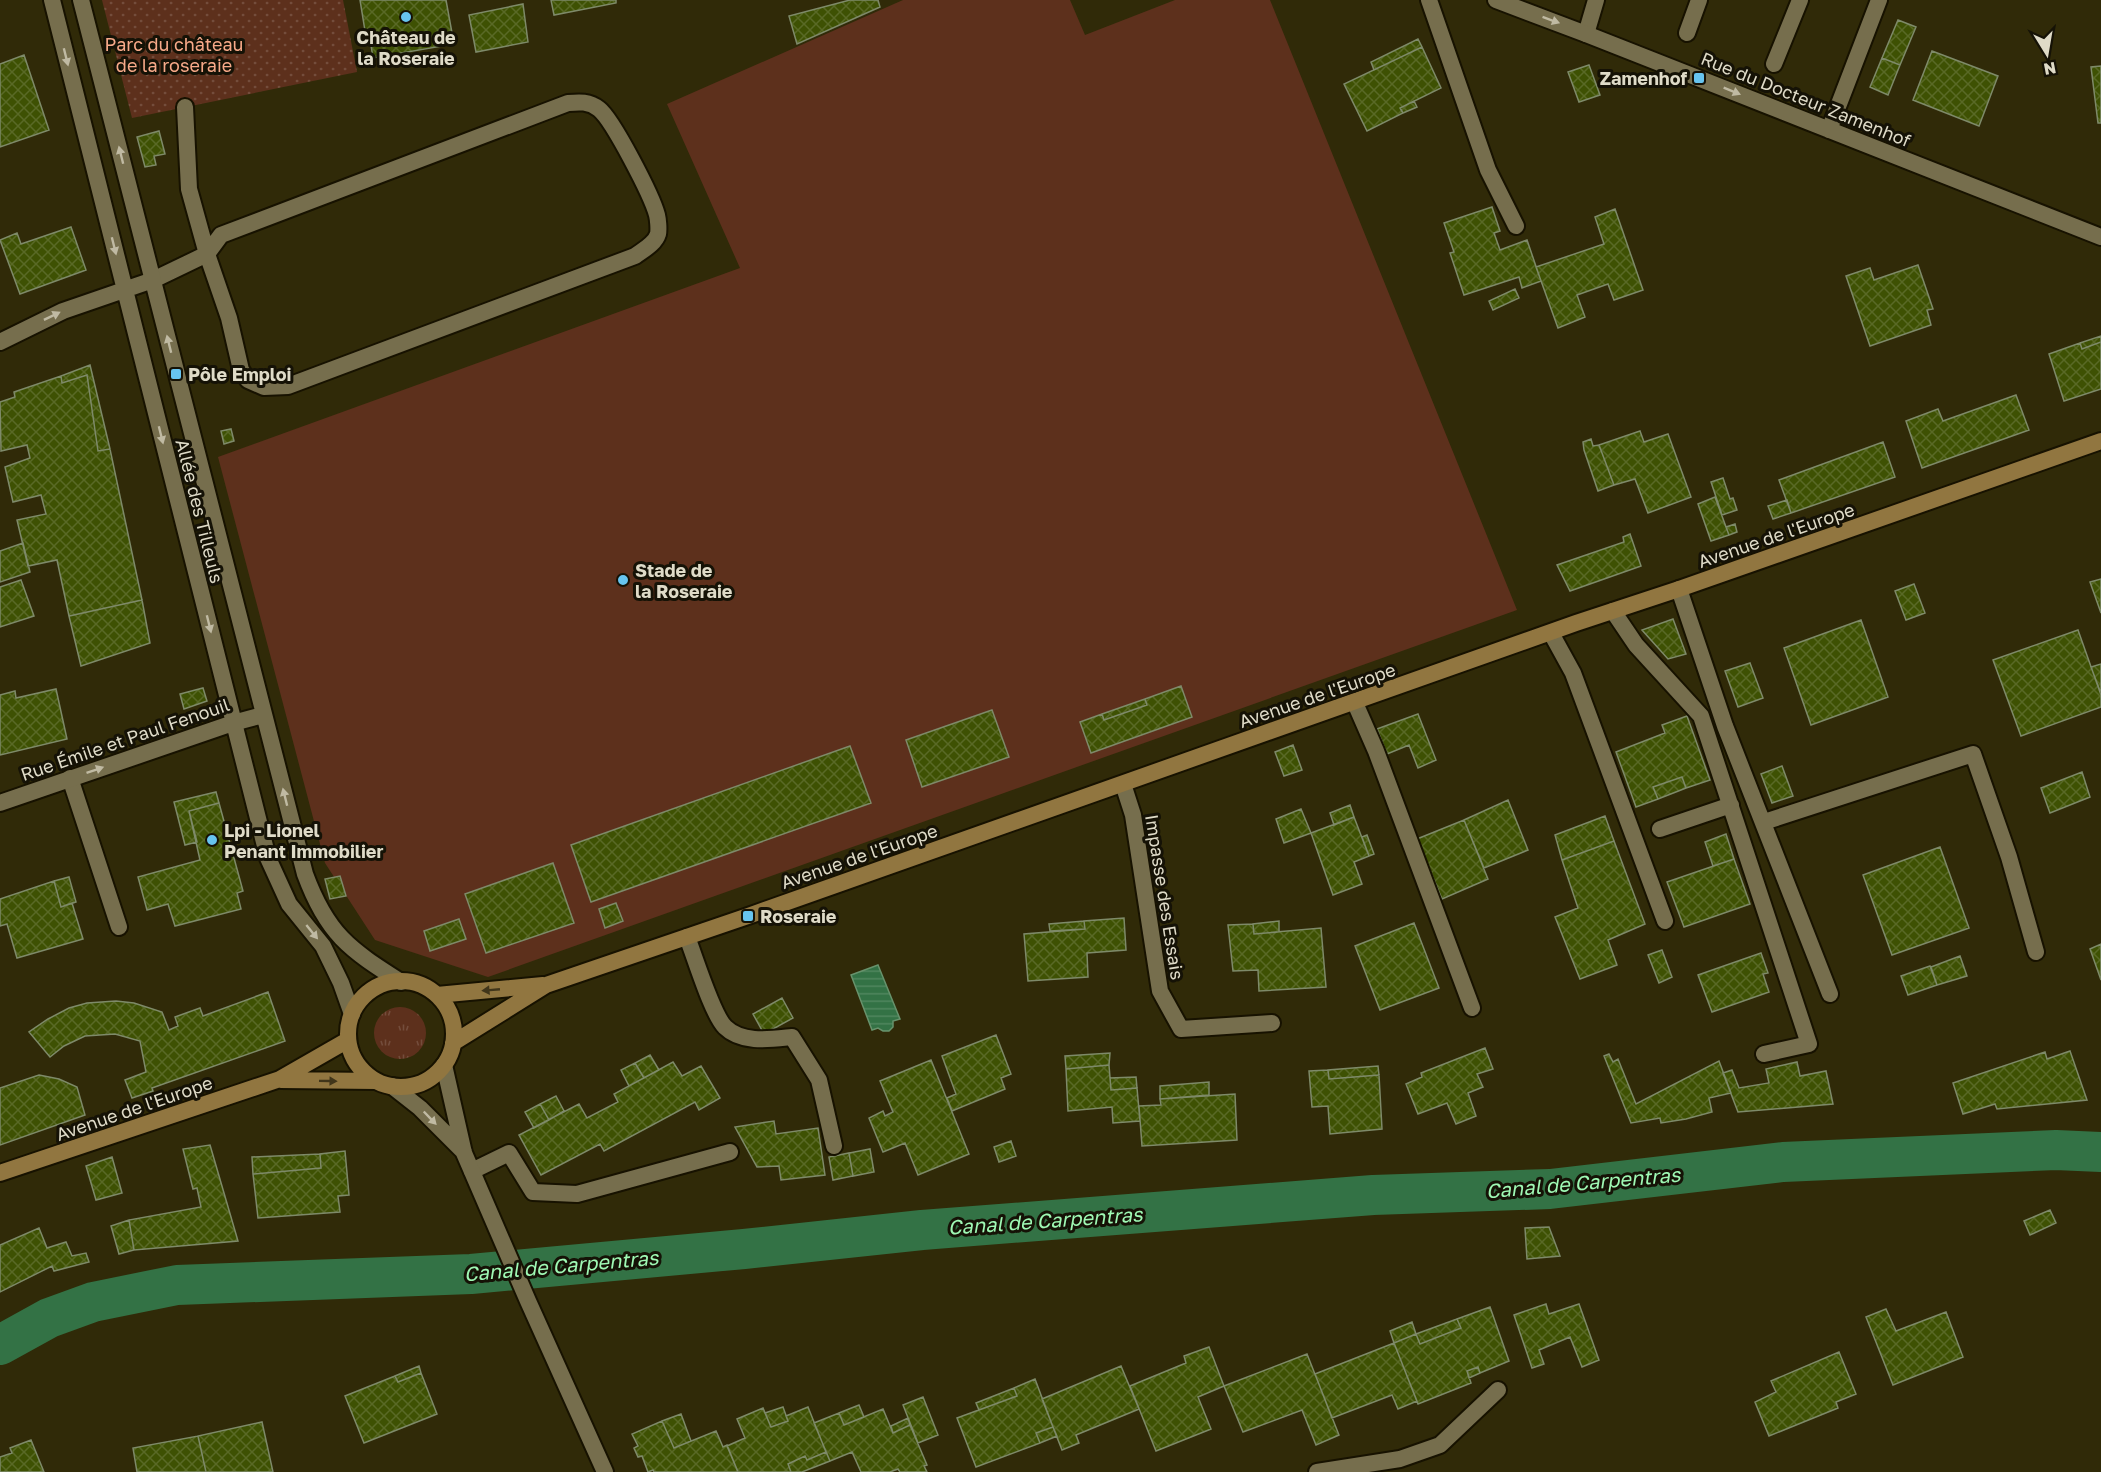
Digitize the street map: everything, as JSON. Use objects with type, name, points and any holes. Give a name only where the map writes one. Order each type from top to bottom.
[{"type":"main road","name":"Avenue de l'Europe","points":[[453,1042],[546,985],[687,938],[2101,441]]},
{"type":"main road","points":[[402,982],[426,987],[436,995],[445,1005],[454,1029],[453,1042],[444,1065],[434,1076],[407,1087],[392,1086],[376,1081],[357,1064],[348,1040],[348,1026],[360,1000],[372,990],[386,984],[402,982]]},
{"type":"main road","name":"Avenue de l'Europe","points":[[436,995],[546,985]]},
{"type":"main road","name":"Avenue de l'Europe","points":[[0,1173],[280,1080],[348,1040]]},
{"type":"main road","name":"Avenue de l'Europe","points":[[280,1080],[376,1081]]},
{"type":"street","name":"Allée des Tilleuls","points":[[52,0],[268,858],[289,904],[323,946],[341,983],[352,1014]]},
{"type":"street","name":"Allée des Tilleuls","points":[[81,0],[303,864],[313,894],[326,920],[340,938],[367,960],[402,982]]},
{"type":"street","points":[[1429,0],[1488,170],[1516,226]]},
{"type":"street","name":"Rue du Docteur Zamenhof","points":[[1496,0],[2100,235]]},
{"type":"street","points":[[1587,34],[1596,0]]},
{"type":"street","points":[[1687,33],[1699,0]]},
{"type":"street","points":[[1774,64],[1800,0]]},
{"type":"street","points":[[1829,130],[1879,0]]},
{"type":"street","points":[[0,342],[63,310],[153,280],[207,254],[221,235],[568,103],[585,102],[598,108],[609,121],[658,216],[658,234],[649,246],[635,256],[288,386],[264,387],[248,380],[241,370],[228,318],[207,254],[189,189],[185,107]]},
{"type":"street","points":[[1679,589],[1725,726],[1830,994]]},
{"type":"street","points":[[1613,612],[1636,645],[1701,716],[1809,1044],[1764,1054]]},
{"type":"street","points":[[1551,633],[1573,673],[1665,921]]},
{"type":"street","points":[[1355,703],[1376,751],[1472,1008]]},
{"type":"street","name":"Rue Émile et Paul Fenouil","points":[[0,802],[233,723],[264,715]]},
{"type":"street","points":[[1764,822],[1973,754],[2009,857],[2036,952]]},
{"type":"street","points":[[70,778],[119,927]]},
{"type":"street","name":"Impasse des Essais","points":[[1123,784],[1133,815],[1160,991],[1181,1029],[1272,1023]]},
{"type":"street","points":[[1660,829],[1731,805]]},
{"type":"street","points":[[687,938],[715,1010],[726,1028],[741,1036],[765,1040],[792,1037],[819,1080],[834,1146]]},
{"type":"street","points":[[444,1065],[464,1153],[605,1472]]},
{"type":"street","points":[[392,1086],[420,1108],[464,1153]]},
{"type":"street","points":[[472,1171],[509,1153],[533,1192],[577,1194],[730,1152]]},
{"type":"street","points":[[1319,1472],[1400,1459],[1440,1445],[1498,1390]]},
{"type":"green space","name":"Parc du château de la roseraie","points":[[102,0],[343,0],[357,72],[132,118]]},
{"type":"green space","points":[[903,0],[1070,0],[1085,35],[1175,0],[1270,0],[1517,610],[488,977],[375,940],[325,863],[218,457],[740,268],[667,104]]},
{"type":"green space","points":[[395,1007],[405,1007],[415,1011],[422,1018],[426,1033],[422,1048],[415,1055],[405,1059],[395,1059],[385,1055],[378,1048],[374,1038],[374,1028],[378,1018],[385,1011]]},
{"type":"shaded area","points":[[878,965],[900,1019],[893,1021],[893,1027],[889,1031],[878,1028],[872,1030],[851,975]]},
{"type":"building","name":"Château de la Roseraie","points":[[360,0],[446,0],[454,44],[373,58],[371,45],[390,42],[389,34],[366,37]]},
{"type":"building","points":[[551,0],[616,0],[616,3],[554,15]]},
{"type":"building","points":[[850,0],[878,0],[880,7],[797,44],[789,16]]},
{"type":"building","points":[[523,4],[528,42],[476,52],[469,15]]},
{"type":"building","points":[[1898,20],[1916,27],[1900,65],[1882,58]]},
{"type":"building","points":[[389,34],[390,42],[371,45],[370,37]]},
{"type":"building","points":[[1418,39],[1422,47],[1374,70],[1371,62]]},
{"type":"building","points":[[1422,47],[1441,88],[1400,108],[1403,113],[1367,131],[1344,84]]},
{"type":"building","points":[[1932,51],[1998,76],[1979,126],[1913,100]]},
{"type":"building","points":[[24,55],[49,130],[0,147],[0,64]]},
{"type":"building","points":[[1882,58],[1900,65],[1888,95],[1870,87]]},
{"type":"building","points":[[1589,65],[1600,95],[1579,102],[1568,72]]},
{"type":"building","points":[[2101,66],[2101,123],[2098,123],[2091,67]]},
{"type":"building","points":[[1414,101],[1417,107],[1403,113],[1400,108]]},
{"type":"building","points":[[159,131],[165,154],[154,156],[156,165],[145,167],[137,137]]},
{"type":"building","points":[[1492,207],[1500,231],[1494,233],[1500,250],[1527,240],[1541,281],[1522,288],[1519,277],[1464,295],[1450,253],[1454,252],[1444,223]]},
{"type":"building","points":[[1615,209],[1643,290],[1614,300],[1608,284],[1577,295],[1585,317],[1558,328],[1536,267],[1604,244],[1595,217]]},
{"type":"building","points":[[71,227],[86,270],[20,294],[0,240],[17,233],[21,244]]},
{"type":"building","points":[[1918,265],[1933,309],[1927,310],[1931,325],[1870,346],[1846,276],[1870,268],[1874,280]]},
{"type":"building","points":[[1515,289],[1519,298],[1493,310],[1489,301]]},
{"type":"building","points":[[2101,336],[2101,342],[2082,349],[2080,343]]},
{"type":"building","points":[[2101,342],[2101,389],[2064,401],[2049,354],[2080,343],[2082,349]]},
{"type":"building","points":[[90,365],[110,449],[98,451],[87,375],[62,383],[61,376]]},
{"type":"building","points":[[87,375],[98,451],[110,449],[142,600],[69,616],[57,560],[28,566],[17,520],[46,514],[41,495],[13,502],[5,467],[30,458],[27,445],[1,451],[0,402],[15,397],[14,392],[61,376],[62,383]]},
{"type":"building","points":[[2016,395],[2029,430],[1922,468],[1906,421],[1938,409],[1943,421]]},
{"type":"building","points":[[231,429],[234,441],[224,444],[221,431]]},
{"type":"building","points":[[1640,431],[1644,442],[1668,434],[1691,497],[1648,513],[1635,479],[1614,485],[1599,445]]},
{"type":"building","points":[[1591,439],[1593,446],[1599,445],[1614,485],[1598,491],[1584,450],[1583,442]]},
{"type":"building","points":[[1883,442],[1895,477],[1791,513],[1779,480]]},
{"type":"building","points":[[1723,478],[1730,499],[1733,498],[1737,510],[1722,515],[1711,482]]},
{"type":"building","points":[[1715,497],[1729,535],[1711,541],[1698,504]]},
{"type":"building","points":[[1787,500],[1791,513],[1773,519],[1768,506]]},
{"type":"building","points":[[1735,524],[1737,532],[1729,535],[1726,527]]},
{"type":"building","points":[[1630,534],[1641,566],[1570,591],[1557,565],[1624,542],[1623,537]]},
{"type":"building","points":[[23,543],[30,572],[0,582],[0,551]]},
{"type":"building","points":[[2101,579],[2101,613],[2090,582]]},
{"type":"building","points":[[21,580],[34,616],[0,627],[0,587]]},
{"type":"building","points":[[1914,584],[1925,613],[1906,620],[1895,591]]},
{"type":"building","points":[[142,600],[150,643],[81,666],[69,616]]},
{"type":"building","points":[[1673,619],[1686,654],[1668,659],[1642,630]]},
{"type":"building","points":[[1861,620],[1888,697],[1811,725],[1784,648]]},
{"type":"building","points":[[2078,630],[2101,695],[2101,707],[2021,736],[1993,660]]},
{"type":"building","points":[[1750,663],[1763,698],[1738,707],[1725,671]]},
{"type":"building","points":[[2101,664],[2101,691],[2100,691],[2091,667]]},
{"type":"building","points":[[1181,686],[1192,717],[1091,753],[1080,722],[1102,714],[1104,720],[1147,705],[1145,699]]},
{"type":"building","points":[[203,688],[207,701],[184,709],[180,694]]},
{"type":"building","points":[[56,689],[67,739],[0,755],[0,695],[15,691],[16,698]]},
{"type":"building","points":[[1145,699],[1147,705],[1104,720],[1102,714]]},
{"type":"building","points":[[992,710],[1009,757],[922,787],[906,740]]},
{"type":"building","points":[[1418,714],[1436,760],[1418,768],[1409,745],[1387,754],[1377,729]]},
{"type":"building","points":[[1687,716],[1710,780],[1686,788],[1682,777],[1653,787],[1658,799],[1636,807],[1616,752],[1665,733],[1662,725]]},
{"type":"building","points":[[1293,745],[1302,770],[1284,776],[1275,752]]},
{"type":"building","points":[[850,746],[871,803],[591,902],[571,845]]},
{"type":"building","points":[[1782,766],[1793,796],[1772,803],[1761,774]]},
{"type":"building","points":[[2082,772],[2090,797],[2050,813],[2041,788]]},
{"type":"building","points":[[1682,777],[1686,788],[1658,799],[1653,787]]},
{"type":"building","points":[[216,792],[219,803],[189,811],[197,842],[185,845],[174,802]]},
{"type":"building","points":[[1508,800],[1528,850],[1484,868],[1464,820]]},
{"type":"building","points":[[219,803],[243,891],[237,893],[241,909],[175,926],[168,904],[147,910],[138,877],[200,860],[189,811]]},
{"type":"building","points":[[1350,805],[1354,817],[1334,825],[1330,813]]},
{"type":"building","points":[[1301,809],[1311,833],[1284,843],[1276,819]]},
{"type":"building","points":[[1605,816],[1614,841],[1562,860],[1555,835]]},
{"type":"building","points":[[1354,817],[1369,856],[1354,862],[1362,884],[1333,895],[1311,833]]},
{"type":"building","points":[[1464,820],[1488,879],[1442,899],[1417,839]]},
{"type":"building","points":[[1726,834],[1734,859],[1713,866],[1705,842]]},
{"type":"building","points":[[1367,835],[1374,854],[1369,856],[1362,837]]},
{"type":"building","points":[[1614,841],[1645,924],[1608,940],[1617,965],[1580,979],[1555,917],[1578,908],[1562,860]]},
{"type":"building","points":[[1940,847],[1969,928],[1892,955],[1863,875]]},
{"type":"building","points":[[1734,859],[1750,904],[1684,927],[1667,882]]},
{"type":"building","points":[[553,863],[574,923],[486,953],[465,894]]},
{"type":"building","points":[[340,876],[346,896],[330,899],[325,879]]},
{"type":"building","points":[[69,877],[76,902],[61,907],[54,881]]},
{"type":"building","points":[[54,881],[61,907],[72,903],[83,939],[17,958],[7,924],[0,926],[0,899]]},
{"type":"building","points":[[616,903],[623,921],[605,928],[599,909]]},
{"type":"building","points":[[1124,918],[1126,950],[1087,953],[1088,977],[1028,981],[1024,934],[1085,929],[1084,921]]},
{"type":"building","points":[[459,919],[466,939],[430,951],[424,931]]},
{"type":"building","points":[[1084,921],[1085,929],[1050,931],[1049,924]]},
{"type":"building","points":[[1279,921],[1279,932],[1254,934],[1253,924]]},
{"type":"building","points":[[1414,923],[1439,988],[1380,1010],[1355,946]]},
{"type":"building","points":[[1253,924],[1254,934],[1321,928],[1326,987],[1259,991],[1258,970],[1233,971],[1228,925]]},
{"type":"building","points":[[2101,944],[2101,980],[2090,949]]},
{"type":"building","points":[[1662,950],[1672,977],[1659,983],[1648,955]]},
{"type":"building","points":[[1761,953],[1768,973],[1763,974],[1769,992],[1712,1012],[1698,975]]},
{"type":"building","points":[[1960,956],[1967,976],[1937,985],[1931,967]]},
{"type":"building","points":[[1930,966],[1937,985],[1908,995],[1901,976]]},
{"type":"building","points":[[268,992],[285,1041],[152,1088],[153,1091],[132,1098],[125,1080],[146,1072],[140,1041],[115,1034],[85,1036],[64,1046],[50,1057],[29,1032],[69,1008],[87,1003],[116,1001],[134,1003],[162,1012],[169,1030],[178,1026],[175,1017],[200,1008],[203,1016]]},
{"type":"building","points":[[782,998],[793,1018],[764,1034],[753,1014]]},
{"type":"building","points":[[996,1035],[1011,1074],[1001,1078],[1005,1089],[952,1111],[947,1098],[956,1094],[942,1056]]},
{"type":"building","points":[[1485,1048],[1493,1069],[1477,1074],[1483,1087],[1468,1093],[1476,1116],[1456,1124],[1447,1103],[1418,1114],[1406,1084],[1422,1077],[1421,1073]]},
{"type":"building","points":[[2070,1051],[2087,1100],[1997,1109],[1995,1104],[1963,1114],[1953,1083],[2045,1052],[2047,1059]]},
{"type":"building","points":[[1110,1053],[1109,1065],[1066,1069],[1065,1056]]},
{"type":"building","points":[[1609,1054],[1613,1062],[1618,1059],[1636,1104],[1719,1061],[1731,1093],[1709,1098],[1712,1112],[1661,1123],[1660,1118],[1631,1123],[1604,1056]]},
{"type":"building","points":[[650,1055],[659,1070],[644,1078],[635,1063]]},
{"type":"building","points":[[931,1060],[969,1154],[918,1175],[905,1143],[883,1152],[869,1118],[883,1111],[885,1116],[893,1112],[880,1081]]},
{"type":"building","points":[[673,1062],[682,1076],[701,1066],[720,1098],[699,1110],[695,1102],[604,1151],[600,1144],[541,1175],[519,1135],[579,1104],[587,1118],[618,1102],[614,1094]]},
{"type":"building","points":[[1797,1062],[1800,1076],[1826,1071],[1833,1104],[1738,1112],[1723,1073],[1732,1070],[1739,1088],[1769,1083],[1766,1069]]},
{"type":"building","points":[[635,1063],[644,1078],[629,1086],[621,1070]]},
{"type":"building","points":[[1109,1065],[1111,1090],[1137,1088],[1140,1121],[1113,1123],[1112,1107],[1068,1111],[1066,1069]]},
{"type":"building","points":[[1378,1066],[1379,1075],[1329,1079],[1328,1070]]},
{"type":"building","points":[[1328,1070],[1329,1079],[1379,1075],[1382,1129],[1330,1134],[1328,1106],[1312,1107],[1309,1071]]},
{"type":"building","points":[[39,1075],[59,1079],[77,1087],[85,1115],[0,1145],[0,1088]]},
{"type":"building","points":[[1136,1077],[1137,1088],[1111,1090],[1110,1078]]},
{"type":"building","points":[[1209,1082],[1209,1095],[1160,1099],[1160,1086]]},
{"type":"building","points":[[1235,1094],[1237,1140],[1142,1146],[1139,1106],[1161,1105],[1160,1099]]},
{"type":"building","points":[[556,1096],[564,1111],[549,1120],[540,1104]]},
{"type":"building","points":[[540,1104],[549,1120],[534,1128],[525,1112]]},
{"type":"building","points":[[774,1121],[776,1134],[818,1128],[825,1175],[781,1180],[779,1166],[757,1167],[735,1127]]},
{"type":"building","points":[[1011,1141],[1016,1156],[999,1162],[994,1147]]},
{"type":"building","points":[[210,1145],[238,1241],[134,1250],[129,1220],[201,1207],[197,1188],[193,1189],[183,1149]]},
{"type":"building","points":[[870,1149],[874,1172],[853,1176],[849,1153]]},
{"type":"building","points":[[345,1151],[349,1195],[338,1196],[340,1212],[258,1218],[253,1174],[321,1168],[320,1154]]},
{"type":"building","points":[[849,1153],[853,1176],[833,1180],[829,1157]]},
{"type":"building","points":[[320,1154],[321,1168],[253,1174],[252,1157]]},
{"type":"building","points":[[112,1157],[122,1193],[96,1200],[86,1166]]},
{"type":"building","points":[[2050,1210],[2056,1223],[2030,1235],[2024,1221]]},
{"type":"building","points":[[129,1220],[134,1250],[119,1254],[111,1226]]},
{"type":"building","points":[[1549,1227],[1560,1256],[1527,1259],[1525,1228]]},
{"type":"building","points":[[39,1228],[47,1248],[66,1242],[72,1256],[86,1253],[89,1262],[54,1271],[52,1266],[0,1292],[0,1245]]},
{"type":"building","points":[[1546,1304],[1549,1314],[1579,1304],[1599,1360],[1582,1367],[1570,1337],[1539,1350],[1544,1364],[1532,1368],[1514,1315]]},
{"type":"building","points":[[1490,1307],[1509,1361],[1480,1373],[1478,1367],[1467,1371],[1471,1383],[1418,1404],[1394,1343],[1416,1334],[1420,1344],[1461,1328],[1457,1319]]},
{"type":"building","points":[[1886,1309],[1896,1331],[1946,1312],[1963,1357],[1893,1385],[1866,1317]]},
{"type":"building","points":[[1457,1319],[1461,1328],[1420,1344],[1416,1334]]},
{"type":"building","points":[[1412,1322],[1416,1334],[1394,1343],[1390,1331]]},
{"type":"building","points":[[1394,1343],[1417,1401],[1398,1409],[1392,1395],[1332,1418],[1315,1374]]},
{"type":"building","points":[[1209,1347],[1224,1386],[1198,1397],[1211,1429],[1156,1451],[1130,1386],[1186,1363],[1184,1356]]},
{"type":"building","points":[[1839,1352],[1856,1394],[1836,1402],[1838,1408],[1769,1436],[1755,1402],[1776,1392],[1771,1381]]},
{"type":"building","points":[[1307,1354],[1339,1435],[1316,1445],[1302,1410],[1243,1432],[1224,1386]]},
{"type":"building","points":[[419,1366],[421,1373],[398,1382],[395,1376]]},
{"type":"building","points":[[1121,1366],[1139,1409],[1076,1435],[1079,1443],[1062,1450],[1042,1399]]},
{"type":"building","points":[[1478,1367],[1480,1373],[1469,1378],[1467,1371]]},
{"type":"building","points":[[421,1373],[437,1414],[364,1443],[345,1396],[395,1376],[398,1382]]},
{"type":"building","points":[[1035,1379],[1053,1427],[1036,1433],[1040,1443],[976,1467],[957,1418],[1017,1396],[1014,1388]]},
{"type":"building","points":[[1014,1388],[1017,1396],[979,1410],[976,1403]]},
{"type":"building","points":[[923,1397],[938,1435],[918,1443],[903,1405]]},
{"type":"building","points":[[859,1405],[864,1417],[844,1425],[839,1413]]},
{"type":"building","points":[[783,1407],[788,1421],[771,1427],[765,1413]]},
{"type":"building","points":[[808,1407],[826,1452],[807,1460],[805,1456],[788,1464],[791,1472],[738,1472],[727,1446],[745,1438],[737,1419],[763,1408],[771,1427],[788,1421],[786,1416]]},
{"type":"building","points":[[883,1409],[893,1433],[910,1425],[927,1465],[924,1466],[927,1472],[900,1472],[898,1469],[890,1472],[861,1472],[852,1452],[830,1461],[814,1423],[839,1413],[844,1425]]},
{"type":"building","points":[[681,1414],[691,1441],[674,1448],[662,1421]]},
{"type":"building","points":[[908,1418],[910,1425],[893,1433],[891,1426]]},
{"type":"building","points":[[662,1421],[674,1448],[716,1431],[723,1447],[727,1445],[738,1472],[654,1472],[653,1470],[648,1472],[642,1456],[638,1457],[634,1448],[638,1446],[632,1434]]},
{"type":"building","points":[[262,1422],[273,1472],[206,1472],[198,1436]]},
{"type":"building","points":[[1053,1427],[1057,1436],[1040,1443],[1036,1433]]},
{"type":"building","points":[[198,1436],[206,1472],[137,1472],[133,1448]]},
{"type":"building","points":[[31,1440],[44,1472],[0,1472],[0,1457],[12,1453],[10,1448]]},
{"type":"building","points":[[826,1452],[830,1461],[802,1472],[791,1472],[788,1464],[805,1456],[807,1460]]},
{"type":"waterway","name":"Canal de Carpentras","points":[[0,1345],[49,1318],[93,1302],[177,1285],[471,1274],[922,1230],[1373,1195],[1550,1189],[1783,1162],[2056,1150],[2101,1152]]},
{"type":"place","name":"Château de la Roseraie","points":[[406,17]]},
{"type":"place","name":"Zamenhof","points":[[1699,78]]},
{"type":"place","name":"Pôle Emploi","points":[[176,374]]},
{"type":"place","name":"Stade de la Roseraie","points":[[623,580]]},
{"type":"place","name":"Lpi - Lionel Penant Immobilier","points":[[212,840]]},
{"type":"place","name":"Roseraie","points":[[748,916]]}]
